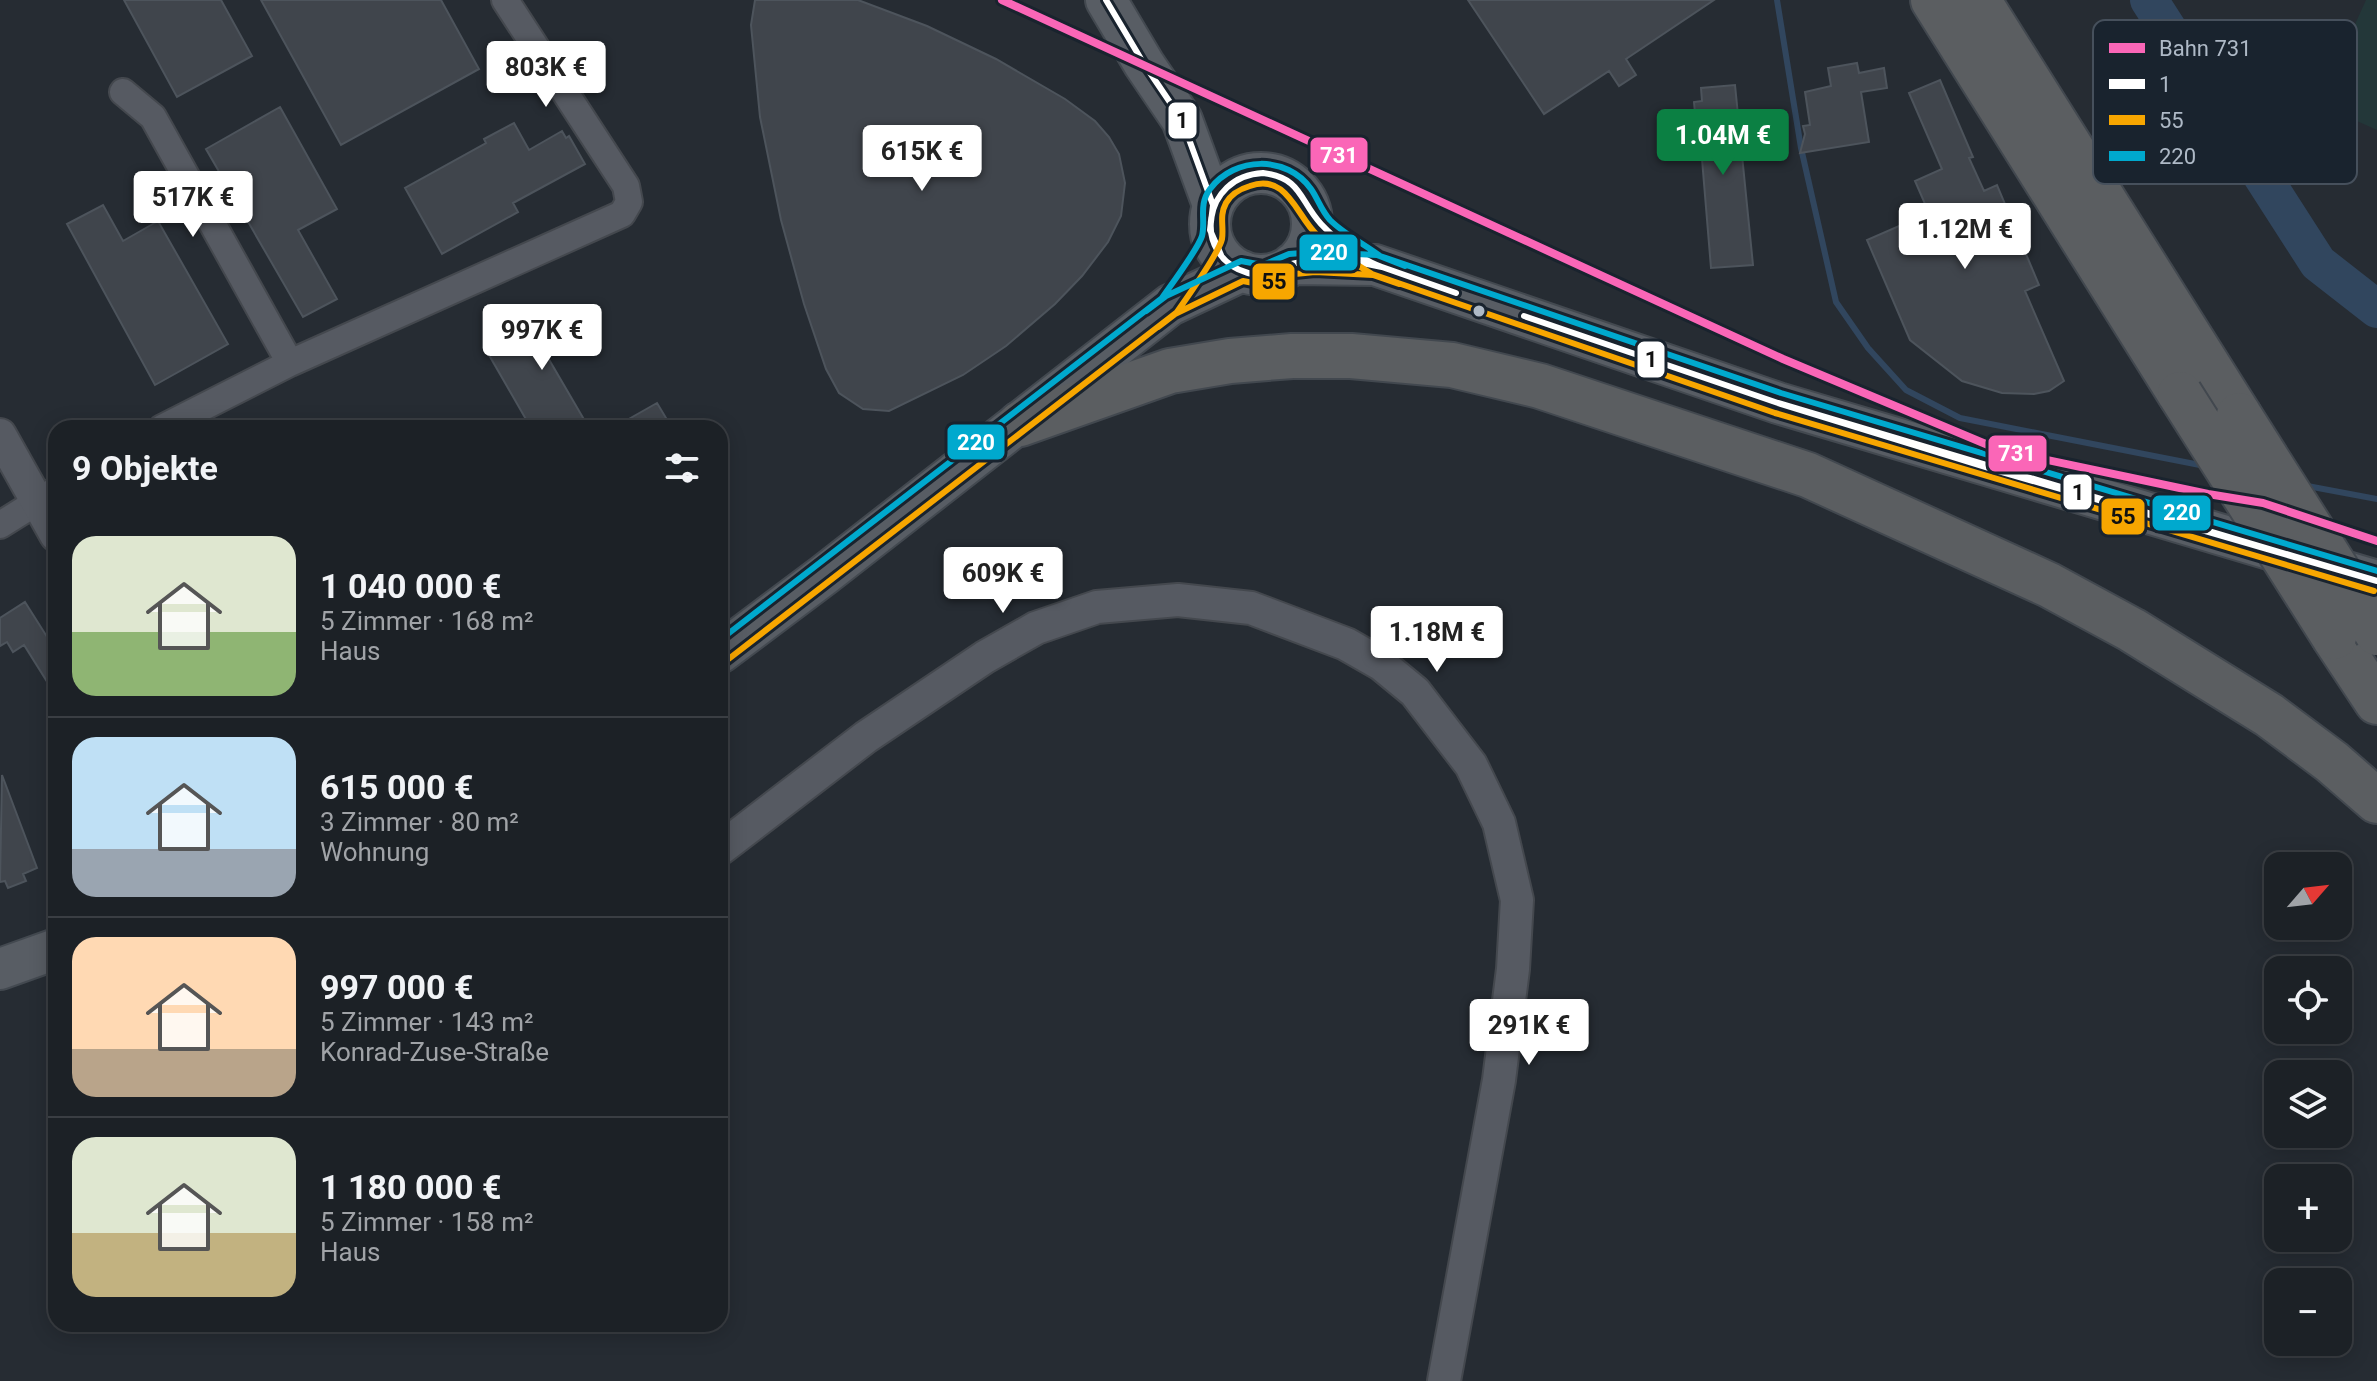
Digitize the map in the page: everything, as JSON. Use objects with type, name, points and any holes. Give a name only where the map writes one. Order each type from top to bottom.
[{"type":"highway","points":[[1933,0],[2377,702]]},
{"type":"highway","points":[[1978,0],[2093,183]]},
{"type":"highway","points":[[2094,184],[2377,633]]},
{"type":"highway","points":[[1020,424],[1170,371],[1230,361],[1292,356],[1351,356],[1452,365],[1540,386],[1808,475],[2049,585],[2132,630],[2269,715],[2332,762],[2377,801]]},
{"type":"main road","points":[[1106,0],[1182,120],[1234,164],[1256,173]]},
{"type":"main road","points":[[1182,120],[1223,258],[1252,274],[1273,273],[1292,264],[1375,265]]},
{"type":"main road","points":[[1170,305],[1212,222],[1226,186],[1256,173],[1267,173],[1287,180],[1302,194],[1311,213],[1325,229],[1375,265],[1778,403],[2377,581]]},
{"type":"main road","points":[[1292,264],[1309,241],[1311,213]]},
{"type":"main road","points":[[728,647],[1170,305],[1242,271]]},
{"type":"main road","points":[[0,969],[48,952]]},
{"type":"street","points":[[178,420],[290,363],[622,214],[629,202],[626,186],[505,0]]},
{"type":"street","points":[[123,92],[153,117],[290,363]]},
{"type":"street","points":[[0,435],[46,496],[0,525]]},
{"type":"street","points":[[728,843],[866,737],[985,657],[1036,628],[1097,607],[1178,600],[1251,608],[1346,644],[1381,664],[1415,692],[1471,765],[1499,823],[1517,900],[1513,969],[1499,1080],[1444,1381]]},
{"type":"green space","points":[[2366,0],[2377,0],[2377,130],[2357,121],[2357,20]]},
{"type":"building","points":[[124,0],[221,0],[252,56],[177,97]]},
{"type":"building","points":[[261,0],[441,0],[479,69],[341,145]]},
{"type":"building","points":[[755,0],[858,0],[927,26],[996,59],[1065,99],[1095,121],[1119,154],[1125,183],[1121,216],[1108,242],[1082,276],[1006,346],[963,375],[889,411],[863,409],[839,393],[826,369],[804,304],[781,220],[760,117],[751,25]]},
{"type":"building","points":[[1468,0],[1714,0],[1626,59],[1636,75],[1619,86],[1609,71],[1544,114]]},
{"type":"building","points":[[1857,63],[1859,73],[1884,68],[1887,88],[1861,92],[1869,142],[1800,153],[1805,134],[1803,126],[1810,125],[1805,92],[1831,86],[1828,68]]},
{"type":"building","points":[[1940,80],[1984,191],[1997,185],[2039,285],[2025,291],[2064,381],[2049,391],[2002,393],[1962,381],[1910,340],[1867,240],[1929,213],[1915,181],[1942,169],[1909,93]]},
{"type":"building","points":[[1735,85],[1753,265],[1711,268],[1694,102],[1702,101],[1701,88]]},
{"type":"building","points":[[280,107],[337,209],[298,230],[337,299],[303,317],[206,149]]},
{"type":"building","points":[[514,123],[529,150],[562,131],[566,138],[569,136],[585,164],[513,203],[518,212],[442,254],[405,188],[486,143],[484,139]]},
{"type":"building","points":[[103,205],[123,241],[158,221],[228,344],[155,385],[67,224]]},
{"type":"building","points":[[575,305],[590,331],[547,356],[584,420],[526,420],[489,355]]},
{"type":"building","points":[[657,403],[667,420],[627,420]]},
{"type":"building","points":[[25,602],[48,638],[48,683],[24,645],[13,652],[7,642],[0,646],[0,618]]},
{"type":"building","points":[[2,775],[37,868],[23,874],[26,881],[8,888],[5,881],[0,882]]},
{"type":"waterway","points":[[1777,0],[1801,148],[1836,302],[1868,348],[1906,390],[1960,418],[2205,466]]},
{"type":"waterway","points":[[2149,0],[2162,20]]},
{"type":"waterway","points":[[2267,184],[2318,263],[2377,309]]},
{"type":"waterway","points":[[2302,485],[2377,499]]},
{"type":"rail line","name":"731","points":[[1002,0],[1783,359],[2000,450],[2263,503],[2377,541]]},
{"type":"transit line","name":"1","points":[[1106,0],[1182,120],[1213,205],[1210,230],[1221,255]]},
{"type":"transit line","name":"220","points":[[728,634],[1162,298],[1200,242],[1204,201],[1210,189],[1233,170],[1261,164],[1275,165],[1301,178],[1330,220],[1380,256],[1781,393],[2377,571]]},
{"type":"transit line","name":"1","points":[[1263,173],[1293,185],[1321,224],[1334,236],[1357,255],[1382,267],[1317,261],[1255,274],[1230,264],[1218,251],[1212,235],[1211,218],[1216,202],[1227,188],[1243,178],[1263,173]]},
{"type":"transit line","name":"55","points":[[728,659],[1177,312],[1220,246],[1223,212],[1228,200],[1243,189],[1263,184],[1273,185],[1282,191],[1323,241],[1372,274],[1775,413],[2374,591]]},
{"type":"transit line","name":"220","points":[[1146,311],[1166,296],[1241,261],[1263,265],[1289,254],[1315,252],[1377,255],[1405,266]]},
{"type":"transit line","name":"1","points":[[1382,267],[1456,293]]},
{"type":"transit line","name":"1","points":[[1382,267],[1456,293]]},
{"type":"transit line","name":"55","points":[[1158,327],[1175,314],[1243,281],[1264,285],[1295,274],[1315,272],[1373,275],[1399,284]]},
{"type":"transit line","name":"1","points":[[1524,316],[1778,403]]},
{"type":"transit line","name":"1","points":[[1524,316],[1778,403]]},
{"type":"transit line","name":"1","points":[[1778,403],[2377,581],[2002,472],[1778,403]]}]
